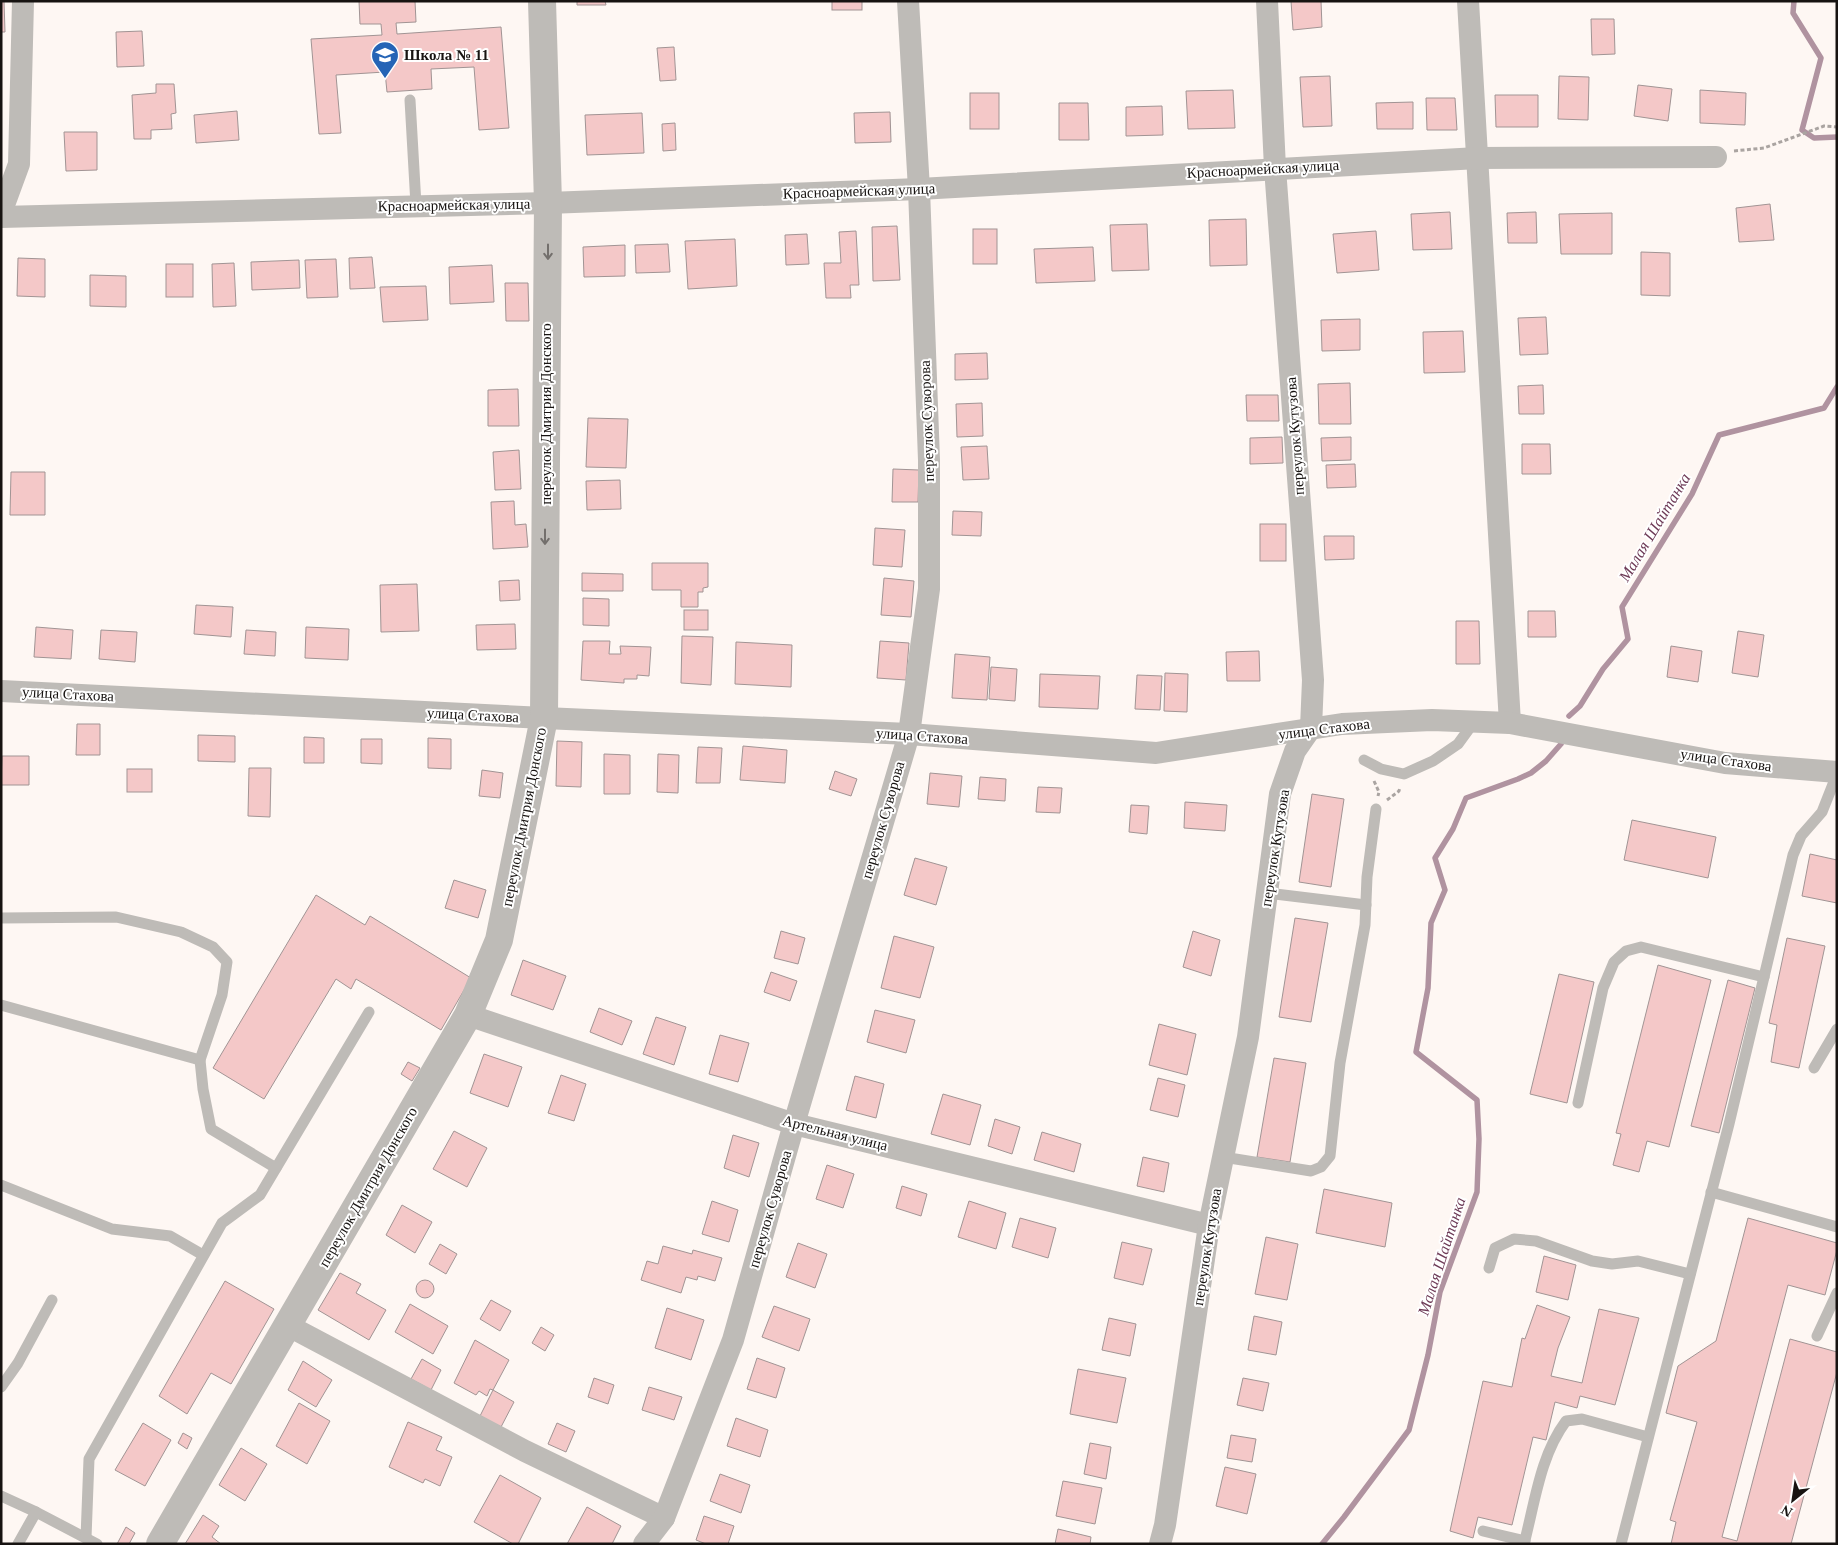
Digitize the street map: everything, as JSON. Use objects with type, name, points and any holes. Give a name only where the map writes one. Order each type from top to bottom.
[{"type":"street","points":[[1,213],[19,164],[23,1]]},
{"type":"street","name":"переулок Дмитрия Донского","points":[[160,1544],[468,1015],[499,940],[544,718],[548,203],[542,1]]},
{"type":"street","name":"переулок Суворова","points":[[644,1544],[664,1518],[733,1340],[794,1124],[909,734],[929,589],[929,460],[919,189],[908,1]]},
{"type":"street","name":"переулок Кутузова","points":[[1160,1544],[1165,1525],[1209,1225],[1248,1037],[1280,794],[1295,751],[1311,728],[1313,680],[1275,168],[1267,1]]},
{"type":"street","points":[[1468,1],[1510,723]]},
{"type":"street","name":"Красноармейская улица","points":[[1,217],[548,203],[919,189],[1478,158],[1716,157]]},
{"type":"street","name":"улица Стахова","points":[[1,691],[909,734],[1156,754],[1342,724],[1432,720],[1510,723],[1725,763],[1837,773]]},
{"type":"street","name":"Артельная улица","points":[[468,1015],[794,1124],[1209,1225]]},
{"type":"street","points":[[287,1325],[524,1451],[664,1518]]},
{"type":"lane","points":[[410,100],[416,205]]},
{"type":"lane","points":[[1364,760],[1380,769],[1404,774],[1433,761],[1458,744],[1474,722]]},
{"type":"lane","points":[[1621,1544],[1712,1192],[1793,855],[1801,836],[1822,812],[1837,773]]},
{"type":"lane","points":[[1223,1157],[1311,1171],[1321,1167],[1330,1156],[1340,1063],[1365,925],[1367,877],[1376,810]]},
{"type":"lane","points":[[1267,893],[1366,905]]},
{"type":"lane","points":[[1,918],[116,916],[181,932],[212,947],[227,962],[222,995],[200,1060],[202,1089],[211,1130],[276,1168]]},
{"type":"lane","points":[[1578,1103],[1603,988],[1614,962],[1626,951],[1641,947],[1764,977]]},
{"type":"lane","points":[[1,1005],[200,1060]]},
{"type":"lane","points":[[86,1538],[89,1459],[222,1222],[260,1195],[369,1012]]},
{"type":"lane","points":[[1814,1068],[1837,1029]]},
{"type":"lane","points":[[1,1185],[112,1229],[170,1236],[203,1255]]},
{"type":"lane","points":[[1712,1192],[1837,1227]]},
{"type":"lane","points":[[1489,1268],[1496,1248],[1514,1239],[1536,1241],[1592,1261],[1612,1264],[1638,1261],[1690,1274]]},
{"type":"lane","points":[[1818,1336],[1837,1293]]},
{"type":"lane","points":[[1,1387],[18,1363],[52,1300]]},
{"type":"lane","points":[[1483,1531],[1525,1543],[1546,1455],[1557,1433],[1566,1421],[1582,1419],[1648,1437]]},
{"type":"lane","points":[[1,1496],[97,1544]]},
{"type":"lane","points":[[18,1544],[36,1512]]},
{"type":"path","points":[[1716,157],[1738,150],[1764,148],[1824,126],[1837,127]]},
{"type":"path","points":[[1376,810],[1399,791],[1404,774]]},
{"type":"building","points":[[1,1],[4,1],[5,32],[1,32]]},
{"type":"building","points":[[359,1],[415,1],[416,22],[396,23],[397,34],[501,27],[509,128],[479,130],[474,67],[431,69],[432,89],[387,92],[385,72],[336,75],[341,133],[319,134],[311,39],[382,35],[381,24],[360,24]]},
{"type":"building","points":[[577,1],[605,1],[606,5],[577,5]]},
{"type":"building","points":[[832,1],[862,1],[862,10],[832,10]]},
{"type":"building","points":[[1291,1],[1321,1],[1322,27],[1293,30]]},
{"type":"building","points":[[1591,19],[1614,19],[1615,54],[1592,55]]},
{"type":"building","points":[[142,31],[144,66],[117,67],[116,32]]},
{"type":"building","points":[[674,47],[676,80],[660,81],[657,48]]},
{"type":"building","points":[[1330,76],[1332,126],[1303,127],[1300,77]]},
{"type":"building","points":[[1559,76],[1589,77],[1588,120],[1558,119]]},
{"type":"building","points":[[156,84],[174,84],[176,113],[171,114],[172,129],[151,130],[151,139],[134,139],[132,95],[156,93]]},
{"type":"building","points":[[1638,85],[1672,89],[1668,121],[1634,116]]},
{"type":"building","points":[[1233,90],[1235,128],[1188,129],[1186,91]]},
{"type":"building","points":[[1700,90],[1746,93],[1745,125],[1700,123]]},
{"type":"building","points":[[970,93],[999,93],[999,129],[970,129]]},
{"type":"building","points":[[1495,95],[1538,95],[1538,127],[1496,127]]},
{"type":"building","points":[[1426,98],[1455,98],[1457,130],[1427,130]]},
{"type":"building","points":[[1413,102],[1413,129],[1377,129],[1376,103]]},
{"type":"building","points":[[1059,103],[1088,103],[1089,140],[1059,140]]},
{"type":"building","points":[[1162,106],[1163,135],[1126,136],[1126,107]]},
{"type":"building","points":[[237,111],[239,140],[196,143],[194,115]]},
{"type":"building","points":[[890,112],[891,142],[855,143],[854,113]]},
{"type":"building","points":[[642,113],[644,153],[587,155],[585,115]]},
{"type":"building","points":[[675,123],[676,150],[663,151],[662,124]]},
{"type":"building","points":[[64,132],[97,132],[97,170],[66,171]]},
{"type":"building","points":[[1770,204],[1774,240],[1739,242],[1736,208]]},
{"type":"building","points":[[1450,212],[1452,249],[1413,250],[1411,214]]},
{"type":"building","points":[[1536,212],[1537,243],[1508,243],[1507,213]]},
{"type":"building","points":[[1612,213],[1612,254],[1561,254],[1559,214]]},
{"type":"building","points":[[1246,219],[1247,265],[1210,266],[1209,220]]},
{"type":"building","points":[[1147,224],[1149,270],[1112,271],[1110,225]]},
{"type":"building","points":[[897,226],[900,280],[873,281],[872,227]]},
{"type":"building","points":[[973,229],[997,229],[997,264],[973,264]]},
{"type":"building","points":[[856,231],[859,285],[850,285],[851,298],[826,298],[824,263],[841,263],[839,232]]},
{"type":"building","points":[[1376,231],[1379,270],[1337,273],[1333,234]]},
{"type":"building","points":[[807,234],[809,264],[786,265],[785,235]]},
{"type":"building","points":[[735,239],[737,286],[688,289],[685,241]]},
{"type":"building","points":[[668,244],[670,272],[636,273],[635,245]]},
{"type":"building","points":[[625,245],[625,276],[584,277],[583,247]]},
{"type":"building","points":[[1093,247],[1095,281],[1036,283],[1034,249]]},
{"type":"building","points":[[1641,252],[1670,253],[1670,296],[1641,295]]},
{"type":"building","points":[[372,257],[375,288],[350,289],[349,258]]},
{"type":"building","points":[[18,258],[45,259],[45,297],[17,296]]},
{"type":"building","points":[[336,259],[338,297],[307,298],[305,260]]},
{"type":"building","points":[[299,260],[300,288],[252,290],[251,262]]},
{"type":"building","points":[[234,263],[236,306],[213,307],[212,264]]},
{"type":"building","points":[[166,264],[193,264],[193,297],[166,297]]},
{"type":"building","points":[[492,265],[494,302],[450,304],[449,267]]},
{"type":"building","points":[[90,275],[126,276],[126,307],[90,306]]},
{"type":"building","points":[[505,283],[528,283],[529,321],[506,321]]},
{"type":"building","points":[[426,286],[428,320],[383,322],[380,287]]},
{"type":"building","points":[[1546,317],[1548,354],[1520,355],[1518,318]]},
{"type":"building","points":[[1360,319],[1360,350],[1322,351],[1321,320]]},
{"type":"building","points":[[1463,331],[1465,372],[1424,373],[1423,332]]},
{"type":"building","points":[[987,353],[988,379],[955,380],[955,354]]},
{"type":"building","points":[[1350,383],[1351,424],[1319,424],[1318,384]]},
{"type":"building","points":[[1543,385],[1544,414],[1519,414],[1518,386]]},
{"type":"building","points":[[518,389],[519,426],[488,426],[488,390]]},
{"type":"building","points":[[1246,395],[1278,395],[1279,421],[1247,421]]},
{"type":"building","points":[[982,403],[983,436],[957,437],[956,404]]},
{"type":"building","points":[[588,418],[628,419],[626,468],[586,467]]},
{"type":"building","points":[[1282,437],[1283,463],[1250,464],[1250,438]]},
{"type":"building","points":[[1351,437],[1351,460],[1322,461],[1321,438]]},
{"type":"building","points":[[1522,444],[1550,444],[1551,474],[1522,474]]},
{"type":"building","points":[[987,446],[989,479],[963,480],[961,447]]},
{"type":"building","points":[[519,450],[521,489],[495,490],[493,452]]},
{"type":"building","points":[[1355,464],[1356,487],[1327,488],[1326,465]]},
{"type":"building","points":[[893,469],[919,470],[918,502],[892,502]]},
{"type":"building","points":[[11,472],[45,472],[45,515],[10,515]]},
{"type":"building","points":[[620,480],[621,509],[587,510],[586,481]]},
{"type":"building","points":[[514,501],[515,525],[526,524],[528,547],[493,549],[491,502]]},
{"type":"building","points":[[953,511],[982,512],[981,536],[952,535]]},
{"type":"building","points":[[1260,524],[1286,524],[1286,561],[1260,561]]},
{"type":"building","points":[[875,528],[905,530],[902,567],[873,565]]},
{"type":"building","points":[[1324,536],[1354,536],[1354,559],[1325,560]]},
{"type":"building","points":[[652,563],[708,563],[708,587],[703,588],[703,592],[698,592],[698,607],[681,607],[681,590],[652,590]]},
{"type":"building","points":[[582,573],[623,574],[623,591],[582,591]]},
{"type":"building","points":[[884,578],[914,581],[911,617],[881,615]]},
{"type":"building","points":[[519,580],[520,600],[500,601],[499,581]]},
{"type":"building","points":[[417,584],[419,631],[381,632],[380,585]]},
{"type":"building","points":[[583,598],[609,599],[609,626],[583,625]]},
{"type":"building","points":[[196,605],[233,607],[231,637],[194,634]]},
{"type":"building","points":[[684,610],[708,610],[708,630],[684,630]]},
{"type":"building","points":[[1528,611],[1555,611],[1556,637],[1528,637]]},
{"type":"building","points":[[1456,621],[1479,621],[1480,664],[1456,664]]},
{"type":"building","points":[[515,624],[516,649],[477,650],[476,625]]},
{"type":"building","points":[[36,627],[73,630],[71,659],[34,657]]},
{"type":"building","points":[[306,627],[349,629],[348,660],[305,658]]},
{"type":"building","points":[[101,630],[137,632],[135,662],[99,659]]},
{"type":"building","points":[[246,630],[276,632],[275,656],[244,654]]},
{"type":"building","points":[[1738,631],[1764,635],[1758,677],[1732,673]]},
{"type":"building","points":[[682,636],[713,637],[711,685],[681,683]]},
{"type":"building","points":[[583,641],[610,641],[609,654],[621,654],[620,646],[651,647],[649,676],[637,675],[637,679],[624,679],[624,683],[581,680]]},
{"type":"building","points":[[880,641],[909,643],[906,680],[877,678]]},
{"type":"building","points":[[736,642],[792,645],[791,687],[735,684]]},
{"type":"building","points":[[1671,646],[1702,651],[1698,682],[1667,677]]},
{"type":"building","points":[[1259,651],[1260,681],[1227,681],[1226,652]]},
{"type":"building","points":[[955,654],[990,657],[987,700],[952,698]]},
{"type":"building","points":[[991,667],[1017,669],[1015,701],[989,699]]},
{"type":"building","points":[[1165,673],[1188,674],[1187,712],[1164,711]]},
{"type":"building","points":[[1040,674],[1100,676],[1098,709],[1039,707]]},
{"type":"building","points":[[1137,675],[1162,676],[1160,710],[1135,709]]},
{"type":"building","points":[[77,724],[100,724],[100,755],[76,755]]},
{"type":"building","points":[[198,735],[235,736],[235,762],[198,761]]},
{"type":"building","points":[[304,737],[324,738],[324,763],[304,763]]},
{"type":"building","points":[[428,738],[451,739],[451,769],[428,768]]},
{"type":"building","points":[[361,739],[382,739],[382,764],[361,763]]},
{"type":"building","points":[[557,741],[582,742],[581,787],[556,786]]},
{"type":"building","points":[[743,746],[787,750],[785,783],[740,780]]},
{"type":"building","points":[[698,747],[722,748],[720,783],[696,783]]},
{"type":"building","points":[[604,754],[630,755],[630,794],[604,794]]},
{"type":"building","points":[[658,754],[679,755],[678,793],[657,792]]},
{"type":"building","points":[[2,756],[29,756],[29,785],[1,785]]},
{"type":"building","points":[[249,768],[271,768],[270,817],[248,816]]},
{"type":"building","points":[[127,769],[152,769],[152,792],[127,792]]},
{"type":"building","points":[[482,770],[503,773],[500,798],[479,796]]},
{"type":"building","points":[[835,771],[857,779],[851,796],[829,789]]},
{"type":"building","points":[[930,773],[962,776],[959,807],[927,804]]},
{"type":"building","points":[[980,777],[1006,779],[1005,801],[978,799]]},
{"type":"building","points":[[1038,787],[1062,788],[1060,813],[1036,812]]},
{"type":"building","points":[[1312,794],[1344,799],[1331,887],[1299,882]]},
{"type":"building","points":[[1185,802],[1227,805],[1225,831],[1184,828]]},
{"type":"building","points":[[1131,805],[1149,806],[1147,834],[1129,832]]},
{"type":"building","points":[[1632,820],[1716,837],[1708,878],[1624,860]]},
{"type":"building","points":[[1810,854],[1837,860],[1837,903],[1802,896]]},
{"type":"building","points":[[915,858],[947,867],[936,905],[904,895]]},
{"type":"building","points":[[454,880],[486,890],[478,918],[445,908]]},
{"type":"building","points":[[316,895],[365,925],[370,916],[471,978],[441,1030],[356,979],[351,989],[336,979],[264,1099],[213,1068]]},
{"type":"building","points":[[1295,918],[1328,923],[1311,1022],[1279,1017]]},
{"type":"building","points":[[781,931],[805,938],[798,964],[774,958]]},
{"type":"building","points":[[1193,931],[1220,940],[1211,976],[1183,967]]},
{"type":"building","points":[[894,936],[934,947],[920,998],[881,988]]},
{"type":"building","points":[[1787,938],[1825,946],[1799,1068],[1771,1062],[1777,1025],[1769,1023]]},
{"type":"building","points":[[523,960],[566,976],[553,1010],[511,995]]},
{"type":"building","points":[[1658,965],[1711,980],[1669,1147],[1647,1141],[1639,1172],[1613,1165],[1621,1134],[1616,1133]]},
{"type":"building","points":[[771,972],[797,981],[790,1001],[764,992]]},
{"type":"building","points":[[1559,974],[1594,982],[1567,1103],[1530,1094]]},
{"type":"building","points":[[1728,980],[1755,988],[1719,1133],[1691,1126]]},
{"type":"building","points":[[599,1008],[632,1021],[622,1045],[590,1032]]},
{"type":"building","points":[[875,1010],[915,1020],[906,1053],[867,1042]]},
{"type":"building","points":[[656,1017],[686,1027],[674,1065],[643,1054]]},
{"type":"building","points":[[1159,1024],[1196,1034],[1187,1075],[1149,1065]]},
{"type":"building","points":[[720,1035],[749,1043],[738,1082],[709,1074]]},
{"type":"building","points":[[484,1054],[522,1067],[508,1107],[470,1093]]},
{"type":"building","points":[[1274,1058],[1306,1063],[1290,1162],[1257,1157]]},
{"type":"building","points":[[408,1062],[420,1068],[412,1081],[401,1074]]},
{"type":"building","points":[[561,1075],[586,1084],[574,1121],[548,1113]]},
{"type":"building","points":[[855,1076],[884,1084],[876,1118],[846,1110]]},
{"type":"building","points":[[1158,1078],[1185,1085],[1178,1117],[1150,1110]]},
{"type":"building","points":[[943,1094],[981,1105],[970,1145],[931,1134]]},
{"type":"building","points":[[995,1119],[1020,1127],[1012,1154],[988,1146]]},
{"type":"building","points":[[454,1131],[487,1148],[467,1187],[433,1169]]},
{"type":"building","points":[[1042,1132],[1081,1144],[1074,1172],[1034,1160]]},
{"type":"building","points":[[733,1135],[759,1143],[749,1177],[724,1168]]},
{"type":"building","points":[[1143,1157],[1169,1163],[1164,1192],[1137,1186]]},
{"type":"building","points":[[827,1165],[854,1174],[843,1208],[816,1199]]},
{"type":"building","points":[[902,1186],[927,1194],[921,1216],[896,1208]]},
{"type":"building","points":[[1324,1189],[1392,1203],[1385,1247],[1316,1233]]},
{"type":"building","points":[[712,1201],[738,1210],[729,1242],[702,1234]]},
{"type":"building","points":[[969,1201],[1006,1213],[996,1249],[958,1237]]},
{"type":"building","points":[[402,1205],[432,1222],[415,1253],[386,1235]]},
{"type":"building","points":[[1020,1218],[1056,1228],[1048,1258],[1012,1247]]},
{"type":"building","points":[[1748,1218],[1837,1243],[1837,1250],[1825,1295],[1788,1285],[1722,1537],[1737,1541],[1790,1339],[1837,1352],[1837,1372],[1791,1544],[1671,1544],[1676,1522],[1670,1520],[1697,1422],[1666,1413],[1678,1366],[1716,1341]]},
{"type":"building","points":[[1266,1237],[1298,1244],[1287,1300],[1255,1294]]},
{"type":"building","points":[[1122,1242],[1152,1249],[1143,1285],[1114,1278]]},
{"type":"building","points":[[798,1243],[827,1254],[815,1288],[786,1277]]},
{"type":"building","points":[[440,1244],[457,1254],[446,1274],[429,1264]]},
{"type":"building","points":[[663,1246],[692,1254],[693,1250],[722,1258],[715,1281],[698,1276],[697,1280],[686,1277],[681,1293],[641,1280],[647,1261],[658,1264]]},
{"type":"building","points":[[1544,1256],[1576,1265],[1568,1300],[1536,1292]]},
{"type":"building","points":[[340,1273],[361,1284],[356,1293],[386,1310],[369,1340],[318,1310]]},
{"type":"building","points":[[425,1280],[431,1283],[434,1289],[431,1295],[425,1298],[419,1295],[416,1289],[419,1283]]},
{"type":"building","points":[[225,1281],[274,1309],[231,1384],[211,1373],[187,1414],[159,1396]]},
{"type":"building","points":[[491,1300],[511,1311],[500,1331],[480,1319]]},
{"type":"building","points":[[410,1304],[448,1326],[433,1354],[395,1332]]},
{"type":"building","points":[[1537,1305],[1570,1317],[1558,1348],[1551,1376],[1582,1383],[1599,1309],[1639,1318],[1615,1405],[1580,1396],[1577,1408],[1555,1402],[1546,1440],[1533,1437],[1512,1525],[1478,1517],[1473,1538],[1450,1531],[1483,1381],[1512,1387],[1522,1338],[1525,1339]]},
{"type":"building","points":[[774,1306],[810,1319],[799,1351],[762,1337]]},
{"type":"building","points":[[667,1308],[704,1320],[691,1360],[655,1348]]},
{"type":"building","points":[[1254,1316],[1282,1322],[1276,1355],[1248,1350]]},
{"type":"building","points":[[1109,1318],[1136,1324],[1130,1356],[1102,1350]]},
{"type":"building","points":[[541,1327],[554,1335],[545,1351],[532,1343]]},
{"type":"building","points":[[475,1340],[509,1360],[493,1390],[490,1389],[487,1396],[479,1391],[476,1395],[454,1383]]},
{"type":"building","points":[[757,1358],[785,1368],[776,1398],[747,1389]]},
{"type":"building","points":[[422,1359],[441,1370],[431,1390],[411,1379]]},
{"type":"building","points":[[303,1361],[332,1380],[316,1407],[288,1390]]},
{"type":"building","points":[[1078,1369],[1126,1378],[1117,1423],[1070,1414]]},
{"type":"building","points":[[594,1378],[614,1385],[608,1404],[588,1397]]},
{"type":"building","points":[[1243,1378],[1269,1383],[1263,1411],[1237,1405]]},
{"type":"building","points":[[649,1387],[682,1397],[674,1420],[642,1410]]},
{"type":"building","points":[[493,1390],[514,1402],[501,1427],[480,1416]]},
{"type":"building","points":[[299,1403],[330,1421],[307,1464],[276,1446]]},
{"type":"building","points":[[736,1418],[768,1430],[760,1457],[727,1446]]},
{"type":"building","points":[[408,1422],[442,1437],[436,1450],[452,1457],[440,1486],[425,1479],[423,1483],[389,1467]]},
{"type":"building","points":[[143,1423],[171,1440],[145,1486],[115,1470]]},
{"type":"building","points":[[557,1423],[575,1431],[566,1452],[548,1444]]},
{"type":"building","points":[[183,1433],[192,1438],[187,1449],[178,1443]]},
{"type":"building","points":[[1231,1435],[1256,1439],[1252,1462],[1227,1458]]},
{"type":"building","points":[[1090,1443],[1111,1447],[1106,1479],[1084,1474]]},
{"type":"building","points":[[241,1448],[267,1464],[245,1501],[219,1485]]},
{"type":"building","points":[[1225,1467],[1256,1474],[1247,1514],[1216,1506]]},
{"type":"building","points":[[720,1474],[750,1485],[741,1513],[710,1501]]},
{"type":"building","points":[[500,1475],[541,1498],[518,1544],[513,1544],[474,1522]]},
{"type":"building","points":[[1063,1481],[1102,1488],[1095,1524],[1056,1516]]},
{"type":"building","points":[[587,1507],[621,1526],[612,1544],[567,1544]]},
{"type":"building","points":[[203,1515],[219,1526],[212,1537],[221,1544],[185,1544]]},
{"type":"building","points":[[704,1516],[734,1526],[728,1544],[706,1544],[696,1540]]},
{"type":"building","points":[[126,1527],[135,1533],[129,1544],[117,1544]]},
{"type":"building","points":[[1058,1529],[1091,1537],[1090,1544],[1055,1544]]},
{"type":"waterway","name":"Малая Шайтанка","points":[[1794,1],[1793,13],[1821,58],[1802,130],[1814,138],[1837,137]]},
{"type":"waterway","name":"Малая Шайтанка","points":[[1569,716],[1580,706],[1603,669],[1628,639],[1622,607],[1692,494],[1719,435],[1824,408],[1837,387]]},
{"type":"waterway","name":"Малая Шайтанка","points":[[1322,1544],[1409,1430],[1428,1355],[1440,1292],[1477,1192],[1479,1139],[1477,1100],[1416,1052],[1428,988],[1431,923],[1445,890],[1435,858],[1453,829],[1466,798],[1531,773],[1546,761],[1561,744]]},
{"type":"place","name":"Школа № 11","points":[[385,79]]}]
